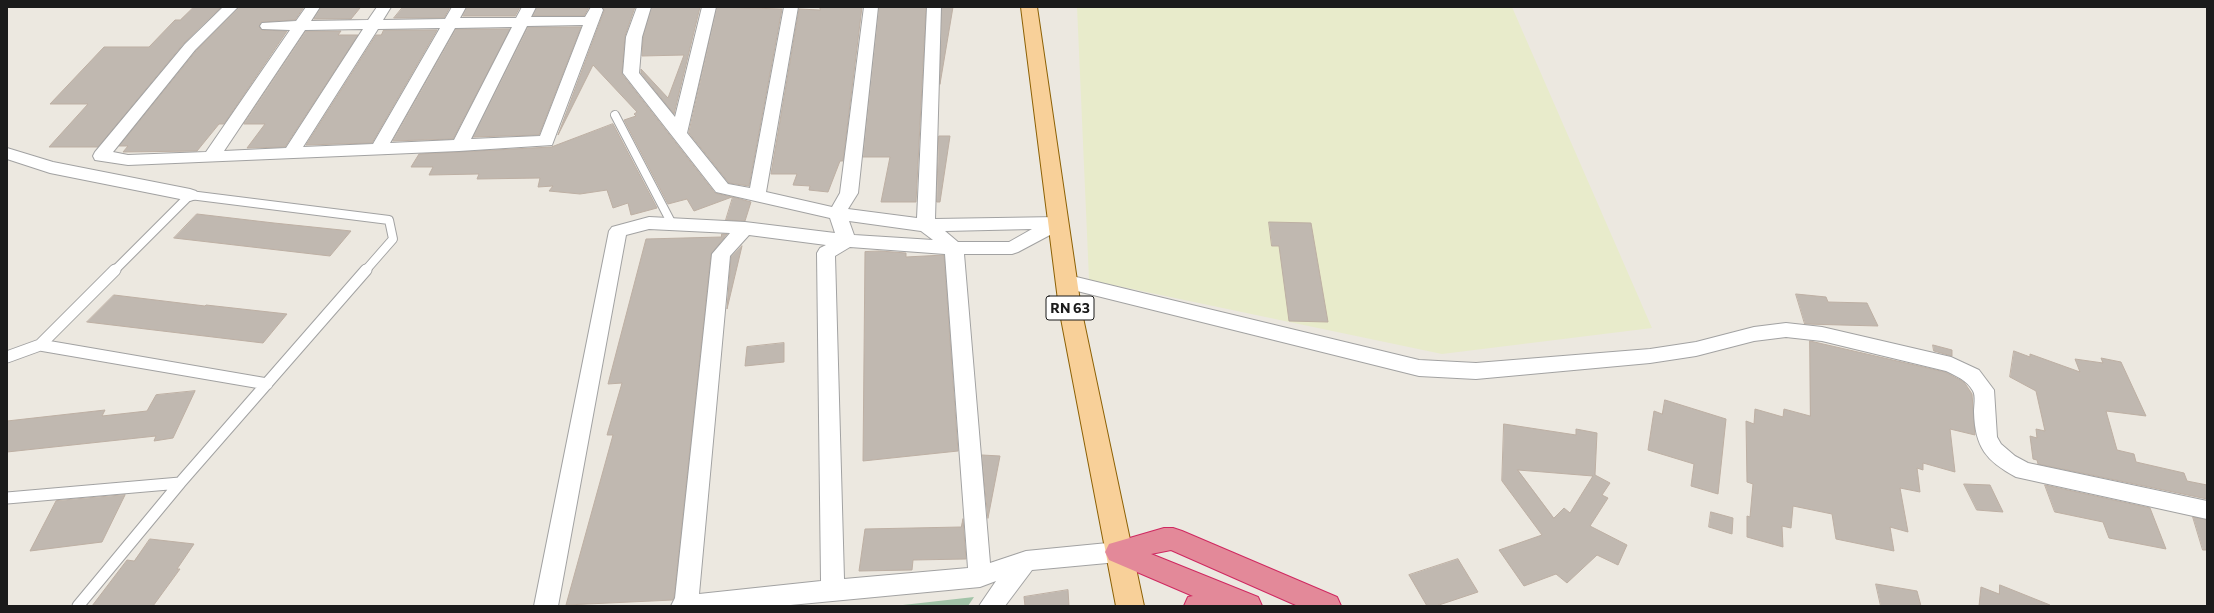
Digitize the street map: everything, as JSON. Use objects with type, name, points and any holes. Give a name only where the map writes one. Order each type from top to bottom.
[{"type":"highway","points":[[1118,552],[1164,539],[1174,538],[1327,606]]},
{"type":"highway","points":[[1118,552],[1237,601]]},
{"type":"highway","points":[[1198,606],[1237,601]]},
{"type":"main road","name":"RN 63","points":[[1029,7],[1068,282],[1070,308],[1130,606]]},
{"type":"street","points":[[231,7],[190,47],[101,156],[128,160],[546,141],[595,13]]},
{"type":"street","points":[[211,157],[313,7]]},
{"type":"street","points":[[292,153],[384,7]]},
{"type":"street","points":[[378,149],[459,7]]},
{"type":"street","points":[[459,146],[529,7]]},
{"type":"street","points":[[644,7],[634,37],[631,73],[722,188],[837,214],[926,225],[1059,223]]},
{"type":"street","points":[[679,134],[709,7]]},
{"type":"street","points":[[757,196],[791,7]]},
{"type":"street","points":[[837,214],[849,193],[871,7]]},
{"type":"street","points":[[926,225],[934,7]]},
{"type":"street","points":[[267,26],[585,21],[595,13]]},
{"type":"street","points":[[7,153],[50,167],[190,195]]},
{"type":"street","points":[[837,214],[847,241]]},
{"type":"street","points":[[546,606],[618,231],[649,223],[745,228],[847,241],[954,248],[1012,248],[1059,223]]},
{"type":"street","points":[[926,225],[954,248],[980,578]]},
{"type":"street","points":[[686,606],[721,254],[745,228]]},
{"type":"street","points":[[833,590],[826,252],[847,241]]},
{"type":"street","points":[[1068,282],[1420,368],[1476,372],[1696,350],[1754,334],[1786,330],[1822,334],[1951,365],[1972,375],[1984,390],[1985,426],[1987,438],[1994,450],[2007,462],[2024,471],[2207,510]]},
{"type":"street","points":[[683,606],[833,590],[980,578],[1026,561],[1118,552]]},
{"type":"street","points":[[991,606],[1026,561]]},
{"type":"lane","points":[[615,114],[672,224]]},
{"type":"lane","points":[[7,357],[40,345],[190,195],[389,220],[393,239],[180,484],[78,606]]},
{"type":"lane","points":[[40,345],[267,384]]},
{"type":"lane","points":[[7,498],[180,484]]},
{"type":"green space","points":[[1077,7],[1512,7],[1652,328],[1442,354],[1089,280]]},
{"type":"green space","points":[[974,597],[968,606],[894,606]]},
{"type":"building","points":[[194,7],[221,7],[184,43],[98,147],[49,147],[88,104],[50,104],[104,47],[149,47],[175,20],[180,20]]},
{"type":"building","points":[[240,7],[304,7],[295,20],[261,22],[259,27],[262,30],[287,31],[224,124],[219,124],[197,151],[123,152],[128,146],[119,146],[196,51]]},
{"type":"building","points":[[321,7],[360,8],[351,19],[314,19]]},
{"type":"building","points":[[403,7],[450,7],[444,18],[394,18]]},
{"type":"building","points":[[467,7],[520,7],[515,16],[463,16]]},
{"type":"building","points":[[537,7],[589,7],[584,16],[533,16]]},
{"type":"building","points":[[603,7],[635,7],[625,36],[622,74],[715,193],[732,197],[694,211],[687,199],[668,204],[624,120],[636,116],[634,114],[637,112],[593,65],[558,135],[604,11]]},
{"type":"building","points":[[652,7],[700,7],[674,114],[641,73],[641,69],[668,98],[684,55],[642,56],[643,37]]},
{"type":"building","points":[[717,7],[782,9],[749,186],[729,183],[689,133]]},
{"type":"building","points":[[820,7],[862,7],[843,161],[840,161],[828,192],[809,190],[810,186],[793,185],[797,174],[771,174],[799,9],[820,10]]},
{"type":"building","points":[[879,7],[926,7],[916,202],[881,202],[890,157],[863,157]]},
{"type":"building","points":[[942,7],[953,7],[940,84]]},
{"type":"building","points":[[528,27],[581,27],[539,135],[473,137]]},
{"type":"building","points":[[456,29],[510,29],[453,139],[393,141]]},
{"type":"building","points":[[384,30],[437,30],[372,143],[306,145],[376,35],[381,35]]},
{"type":"building","points":[[306,31],[341,31],[338,35],[358,35],[285,147],[247,148],[265,124],[244,124]]},
{"type":"building","points":[[613,124],[657,208],[631,215],[628,203],[613,208],[607,190],[580,194],[549,191],[553,186],[538,187],[540,178],[477,179],[479,174],[429,175],[433,167],[411,167],[419,154],[551,147]]},
{"type":"building","points":[[939,136],[950,136],[940,202],[937,202]]},
{"type":"building","points":[[733,197],[751,202],[745,221],[726,220]]},
{"type":"building","points":[[197,214],[351,231],[330,256],[174,238]]},
{"type":"building","points":[[1269,222],[1311,223],[1328,322],[1289,321],[1279,246],[1272,246]]},
{"type":"building","points":[[722,234],[727,234],[711,254],[674,598],[673,600],[566,605],[613,435],[607,435],[622,383],[608,384],[646,239],[721,237]]},
{"type":"building","points":[[742,246],[727,309],[731,257]]},
{"type":"building","points":[[880,251],[906,253],[906,257],[944,255],[958,451],[863,461],[865,252]]},
{"type":"building","points":[[1796,294],[1826,297],[1828,302],[1867,303],[1878,326],[1805,324]]},
{"type":"building","points":[[114,295],[287,314],[263,343],[87,322]]},
{"type":"building","points":[[1810,341],[1945,372],[1964,382],[1972,394],[1975,435],[1950,429],[1955,472],[1923,463],[1923,470],[1917,468],[1920,492],[1900,488],[1908,532],[1890,527],[1894,551],[1836,539],[1832,514],[1793,506],[1791,528],[1782,526],[1783,547],[1747,537],[1747,516],[1750,517],[1753,484],[1747,482],[1746,421],[1754,424],[1755,409],[1783,417],[1784,409],[1810,416]]},
{"type":"building","points":[[784,343],[784,362],[745,366],[747,347]]},
{"type":"building","points":[[1933,345],[1952,350],[1952,356],[1934,351]]},
{"type":"building","points":[[2014,351],[2030,357],[2030,354],[2080,372],[2075,359],[2103,363],[2101,358],[2121,362],[2146,416],[2106,411],[2117,450],[2134,454],[2136,462],[2184,473],[2187,481],[2207,485],[2207,499],[2038,464],[2037,460],[2033,459],[2030,436],[2037,438],[2036,429],[2045,431],[2036,391],[2010,377]]},
{"type":"building","points":[[195,391],[173,438],[154,441],[156,436],[7,452],[7,421],[105,410],[102,416],[147,411],[156,395]]},
{"type":"building","points":[[1665,400],[1726,419],[1718,494],[1691,486],[1694,464],[1648,450],[1654,411],[1662,414]]},
{"type":"building","points":[[1504,424],[1576,435],[1576,429],[1597,433],[1595,475],[1610,483],[1602,495],[1608,498],[1590,526],[1627,545],[1618,565],[1597,555],[1567,583],[1556,574],[1524,586],[1499,550],[1542,535],[1502,481]],"holes":[[[1518,470],[1593,476],[1570,513],[1564,508],[1554,518]]]},
{"type":"building","points":[[982,455],[1000,456],[988,518]]},
{"type":"building","points":[[1964,484],[1990,485],[2003,512],[1977,510]]},
{"type":"building","points":[[2045,485],[2150,508],[2166,549],[2109,538],[2103,522],[2055,512]]},
{"type":"building","points":[[125,495],[102,542],[30,551],[56,501]]},
{"type":"building","points":[[1711,512],[1733,518],[1732,534],[1709,527]]},
{"type":"building","points":[[2193,517],[2207,520],[2207,550],[2203,550]]},
{"type":"building","points":[[963,519],[966,559],[913,560],[912,570],[859,571],[865,529],[961,527]]},
{"type":"building","points":[[150,539],[194,544],[177,569],[180,569],[153,606],[92,606],[127,560],[134,561]]},
{"type":"building","points":[[1458,559],[1478,592],[1436,606],[1427,606],[1409,575]]},
{"type":"building","points":[[1876,584],[1917,591],[1921,606],[1881,606]]},
{"type":"building","points":[[2000,585],[2050,605],[1979,606],[1981,587],[1999,594]]},
{"type":"building","points":[[1068,590],[1069,606],[1025,606],[1024,597]]}]
